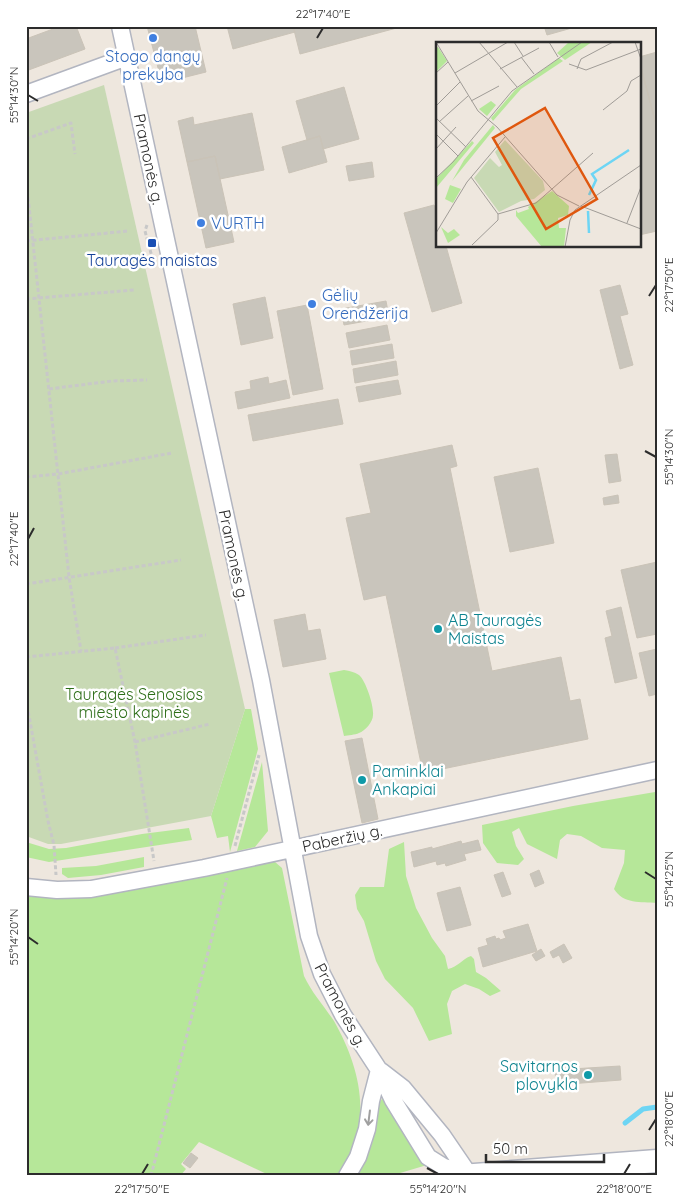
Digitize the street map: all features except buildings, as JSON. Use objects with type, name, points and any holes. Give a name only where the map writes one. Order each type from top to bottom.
[{"type":"main road","name":"Pramonės g.","points":[[466,1175],[657,1162]]},
{"type":"street","name":"Pramonės g.","points":[[120,26],[261,680],[309,936],[322,974],[344,1015],[379,1070],[393,1100],[428,1157],[444,1167],[466,1175]]},
{"type":"street","points":[[26,94],[127,57]]},
{"type":"street","name":"Paberžių g.","points":[[26,887],[58,890],[91,889],[156,877],[231,863],[292,848],[657,770]]},
{"type":"street","name":"Pramonės g.","points":[[379,1070],[403,1088],[442,1135],[466,1175]]},
{"type":"street","points":[[347,1176],[358,1157],[367,1129],[371,1101],[379,1070]]},
{"type":"path","points":[[26,139],[71,123],[75,154]]},
{"type":"path","points":[[26,178],[69,577],[81,651]]},
{"type":"path","points":[[146,216],[148,224],[145,231],[152,257],[156,261]]},
{"type":"path","points":[[26,240],[128,231]]},
{"type":"path","points":[[26,299],[134,290]]},
{"type":"path","points":[[49,389],[112,381],[148,380]]},
{"type":"path","points":[[26,477],[58,474],[172,453]]},
{"type":"path","points":[[26,584],[181,560]]},
{"type":"path","points":[[26,657],[206,636]]},
{"type":"path","points":[[115,648],[135,742],[156,877]]},
{"type":"path","points":[[26,698],[48,821],[54,844],[58,890]]},
{"type":"path","points":[[135,742],[210,724]]},
{"type":"path","points":[[151,1176],[261,747]]},
{"type":"green space","name":"Tauragės Senosios miesto kapinės","points":[[104,85],[245,709],[211,816],[61,844],[48,844],[26,836],[26,113]]},
{"type":"green space","points":[[344,670],[355,673],[362,678],[369,694],[373,718],[364,730],[357,734],[344,736],[329,673]]},
{"type":"green space","points":[[245,709],[251,709],[258,749],[230,852],[228,836],[217,838],[211,816]]},
{"type":"green space","points":[[262,762],[268,831],[255,847],[237,851]]},
{"type":"green space","points":[[655,792],[657,795],[657,903],[627,900],[614,889],[624,863],[625,850],[602,848],[581,836],[567,834],[560,840],[557,859],[527,844],[519,828],[512,832],[516,846],[524,859],[518,865],[497,863],[483,843],[482,825],[573,806]]},
{"type":"green space","points":[[189,828],[192,840],[49,862],[26,857],[26,842],[49,849],[66,848],[142,834]]},
{"type":"green space","points":[[404,842],[406,876],[416,908],[432,938],[445,956],[448,969],[455,967],[471,956],[474,959],[476,972],[501,991],[490,996],[479,989],[465,984],[452,991],[447,1004],[452,1034],[429,1041],[413,1008],[385,979],[376,961],[364,921],[357,909],[355,895],[360,887],[384,887],[389,849]]},
{"type":"green space","points":[[144,857],[144,867],[101,875],[68,878],[62,874],[62,868],[96,866]]},
{"type":"green space","points":[[275,862],[282,868],[304,976],[342,1035],[358,1082],[360,1115],[358,1131],[350,1154],[337,1176],[271,1176],[199,1142],[181,1164],[186,1169],[180,1176],[26,1176],[26,894]]},
{"type":"green space","points":[[382,1099],[386,1100],[427,1165],[390,1176],[358,1176],[372,1144],[379,1103]]},
{"type":"waterway","points":[[625,1123],[643,1109],[657,1107]]},
{"type":"place","name":"Stogo dangų prekyba","points":[[153,38]]},
{"type":"place","name":"VURTH","points":[[201,223]]},
{"type":"place","name":"Tauragės maistas","points":[[152,243]]},
{"type":"place","name":"Gėlių Orendžerija","points":[[312,304]]},
{"type":"place","name":"AB Tauragės Maistas","points":[[438,629]]},
{"type":"place","name":"Paminklai Ankapiai","points":[[362,780]]},
{"type":"place","name":"Savitarnos plovykla","points":[[588,1075]]}]
